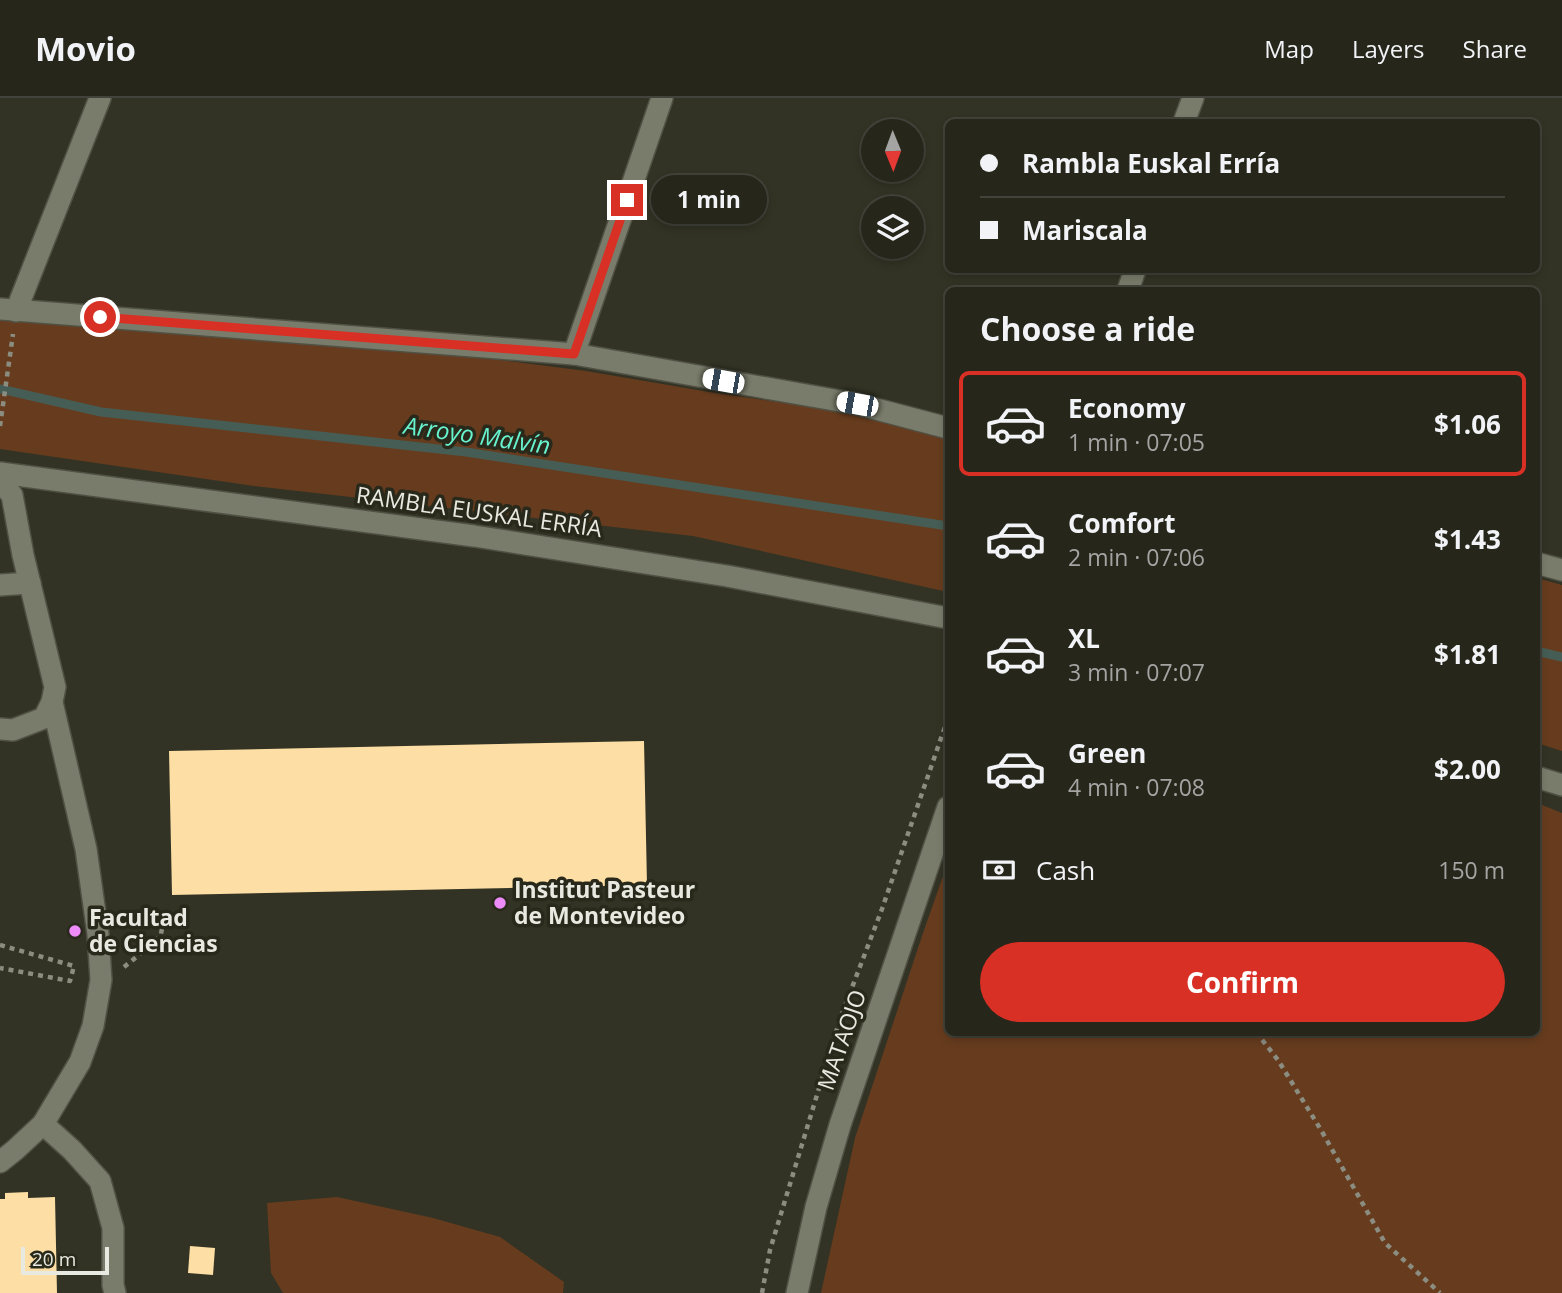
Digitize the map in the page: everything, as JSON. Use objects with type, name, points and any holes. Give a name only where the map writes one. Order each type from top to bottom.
[{"type":"street","points":[[100,98],[8,310],[574,354],[857,404],[945,427]]},
{"type":"street","points":[[574,354],[662,98]]},
{"type":"street","points":[[1185,119],[1192,98]]},
{"type":"street","name":"RAMBLA EUSKAL ERRÍA","points":[[0,473],[474,536],[727,576],[945,617]]},
{"type":"street","points":[[0,481],[12,495],[55,687],[52,702],[44,718],[13,730],[0,729]]},
{"type":"street","points":[[1540,563],[1562,570]]},
{"type":"street","points":[[0,584],[30,583]]},
{"type":"street","points":[[0,1162],[43,1124],[80,1062],[93,1026],[101,980],[98,934],[86,849],[52,702]]},
{"type":"street","points":[[1540,778],[1562,785]]},
{"type":"street","name":"MATAOJO","points":[[797,1293],[816,1207],[840,1125],[945,816]]},
{"type":"street","points":[[43,1124],[72,1150],[100,1181],[113,1228],[115,1293]]},
{"type":"path","points":[[0,425],[11,345]]},
{"type":"path","points":[[762,1293],[770,1251],[840,1019],[945,727]]},
{"type":"path","points":[[101,980],[124,967],[155,941],[161,934],[165,912]]},
{"type":"path","points":[[0,945],[74,966],[70,981],[0,968]]},
{"type":"path","points":[[1259,1036],[1278,1059],[1385,1243],[1440,1293]]},
{"type":"shaded area","points":[[0,319],[349,344],[586,371],[827,409],[945,435],[945,591],[693,536],[254,486],[0,449]]},
{"type":"shaded area","points":[[1540,579],[1562,585],[1562,751],[1540,744]]},
{"type":"shaded area","points":[[1540,804],[1562,813],[1562,1293],[821,1293],[855,1138],[945,871],[945,1036],[1540,1036]]},
{"type":"shaded area","points":[[337,1197],[433,1218],[500,1237],[564,1282],[563,1293],[283,1293],[271,1273],[267,1203]]},
{"type":"building","name":"Institut Pasteur de Montevideo","points":[[644,741],[647,885],[172,895],[169,751]]},
{"type":"building","points":[[28,1192],[28,1198],[55,1197],[57,1293],[0,1293],[0,1199],[5,1199],[5,1193]]},
{"type":"building","points":[[190,1246],[215,1248],[213,1275],[188,1273]]},
{"type":"waterway","name":"Arroyo Malvín","points":[[0,389],[101,412],[466,452],[945,526]]},
{"type":"waterway","name":"Arroyo Malvín","points":[[1540,652],[1562,657]]},
{"type":"place","name":"Institut Pasteur de Montevideo","points":[[500,903]]},
{"type":"place","name":"Facultad de Ciencias","points":[[75,931]]},
{"type":"route","points":[[100,317],[574,354],[627,200]]}]
